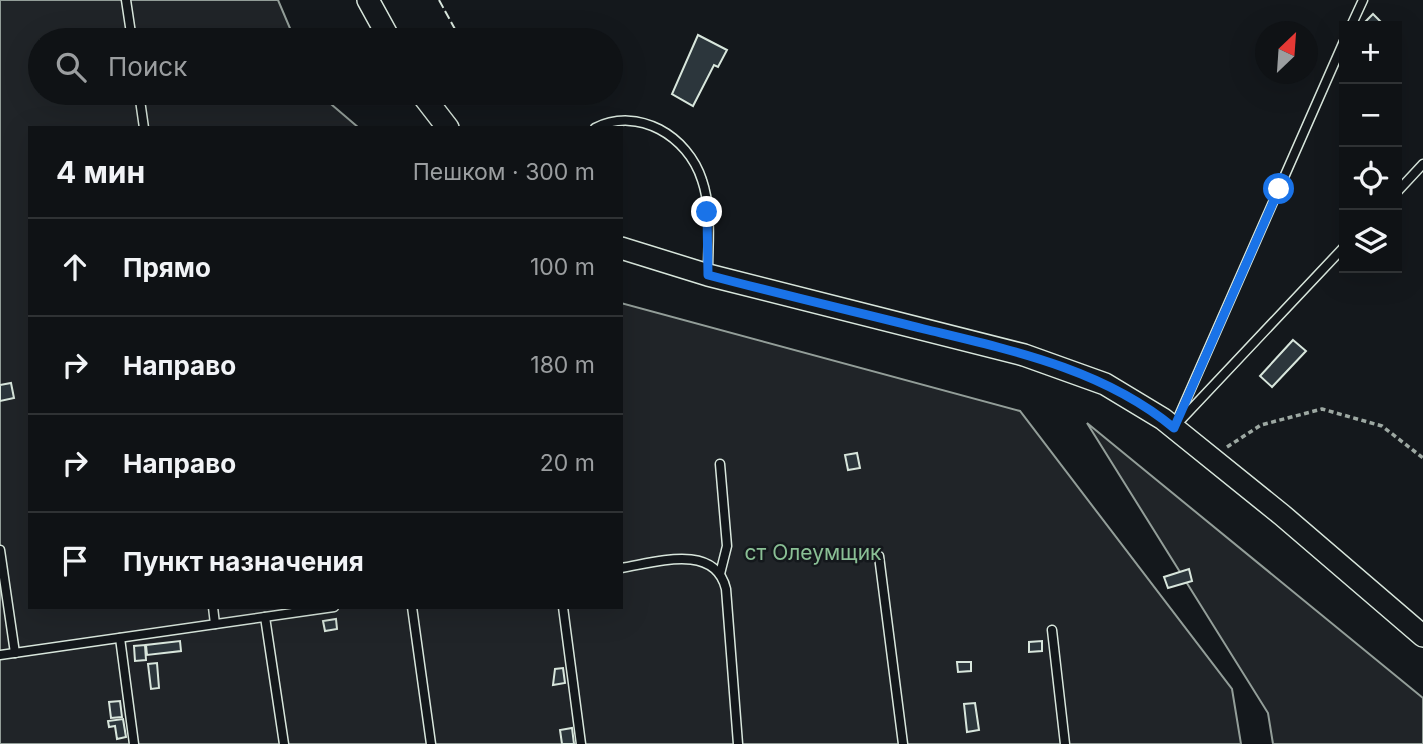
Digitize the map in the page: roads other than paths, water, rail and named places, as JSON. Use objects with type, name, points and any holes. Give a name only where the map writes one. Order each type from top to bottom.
[{"type":"street","points":[[368,0],[383,28]]},
{"type":"street","points":[[430,105],[446,126]]},
{"type":"street","points":[[623,249],[708,275],[986,344],[1067,369],[1105,384],[1174,428],[1423,636]]},
{"type":"lane","points":[[126,0],[130,28]]},
{"type":"lane","points":[[1353,21],[1363,0]]},
{"type":"lane","points":[[1174,428],[1339,52]]},
{"type":"lane","points":[[141,105],[144,126]]},
{"type":"lane","points":[[600,126],[616,120],[646,123],[671,136],[691,158],[699,170],[706,195],[708,275]]},
{"type":"lane","points":[[1402,187],[1423,164]]},
{"type":"lane","points":[[1174,428],[1339,252]]},
{"type":"lane","points":[[720,464],[727,547],[720,574]]},
{"type":"lane","points":[[0,550],[15,653]]},
{"type":"lane","points":[[879,556],[903,744]]},
{"type":"lane","points":[[623,568],[686,558],[709,564],[720,574],[726,589],[738,744]]},
{"type":"lane","points":[[213,609],[215,624]]},
{"type":"lane","points":[[0,655],[320,609]]},
{"type":"lane","points":[[412,609],[431,744]]},
{"type":"lane","points":[[563,609],[581,744]]},
{"type":"lane","points":[[265,617],[284,744]]},
{"type":"lane","points":[[1052,630],[1065,744]]},
{"type":"lane","points":[[120,638],[134,744]]},
{"type":"park label","name":"ст Олеумщик","points":[[813,553]]}]
